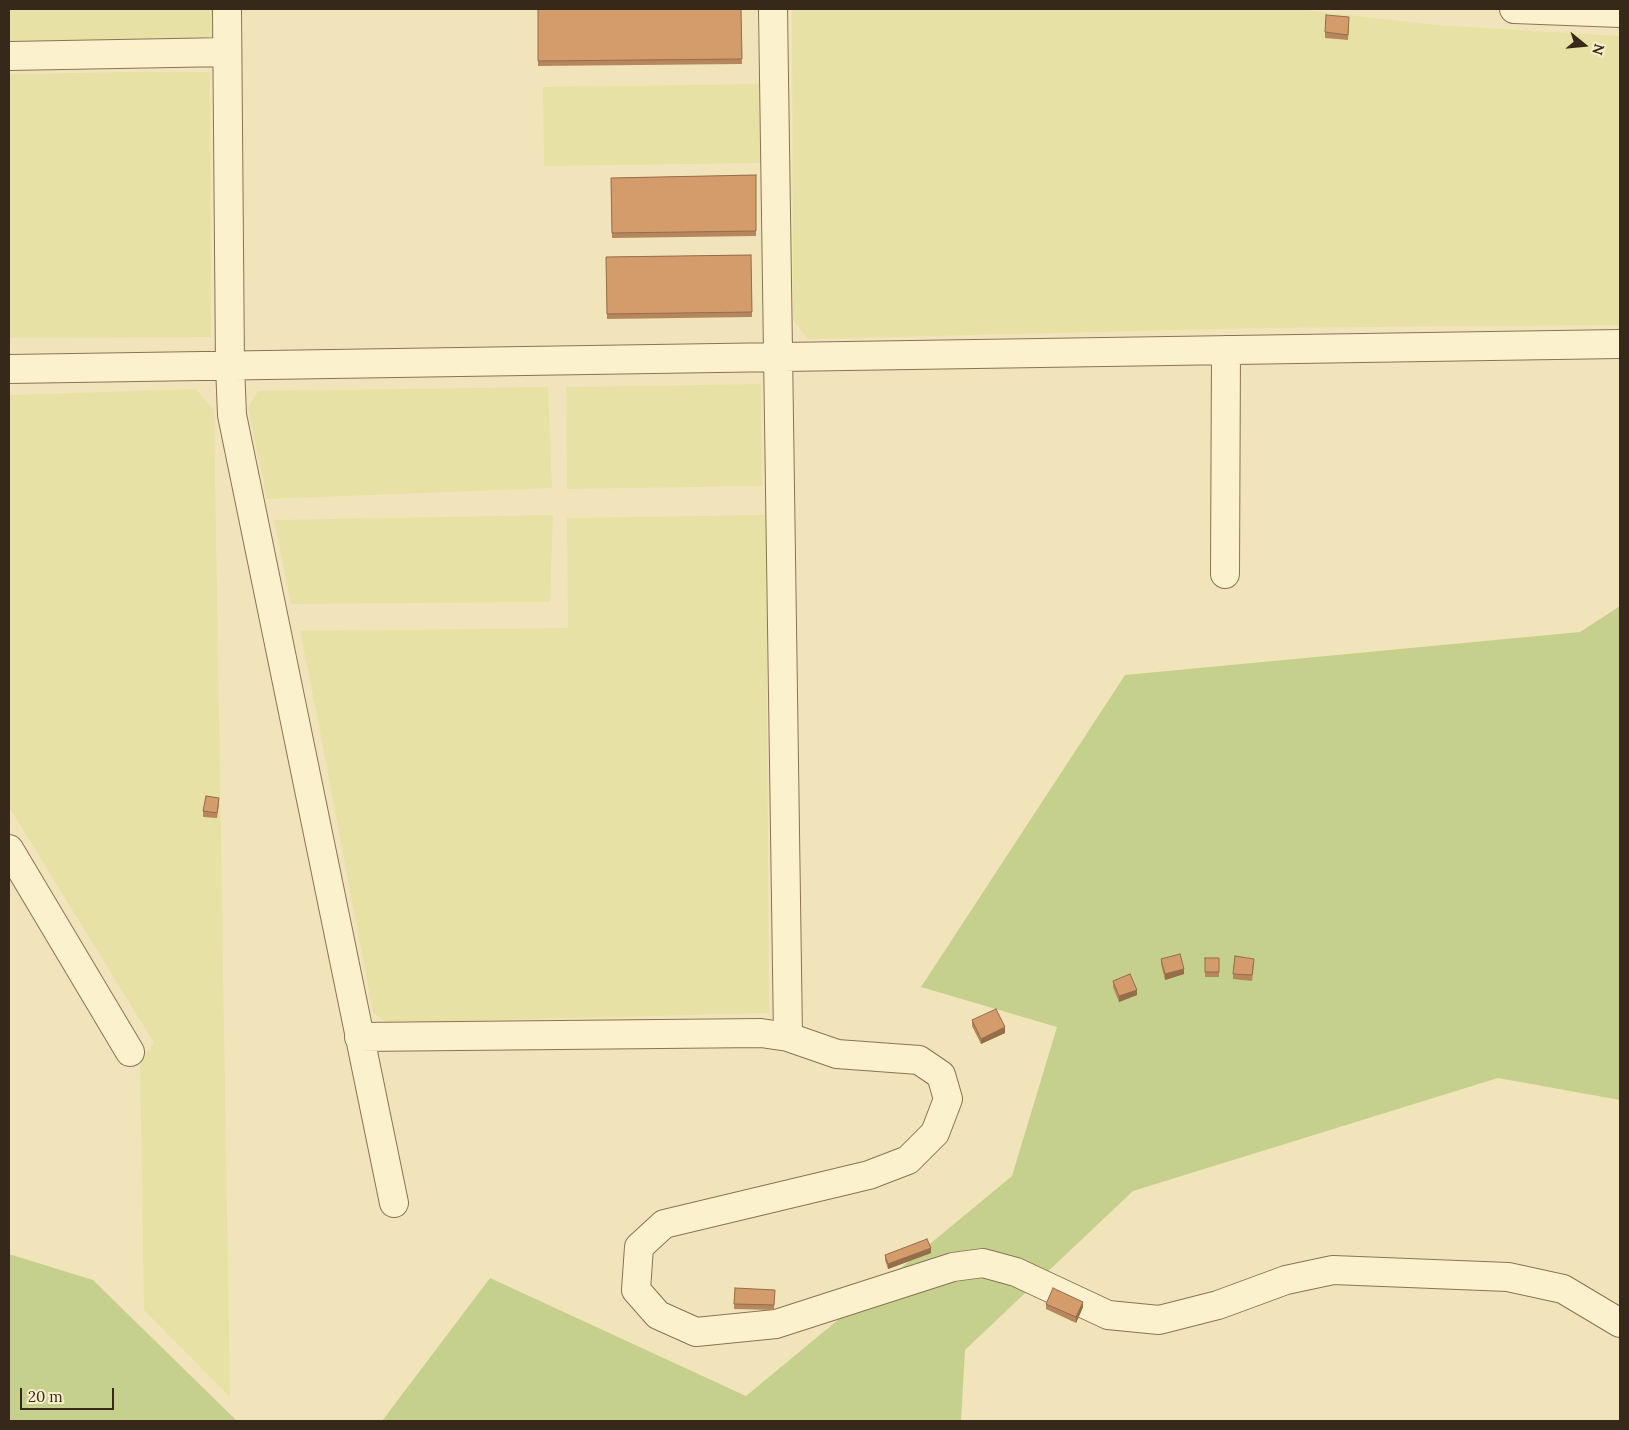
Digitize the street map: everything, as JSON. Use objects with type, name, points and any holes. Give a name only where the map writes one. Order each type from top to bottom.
[{"type":"street","points":[[227,9],[232,415],[394,1204]]},
{"type":"street","points":[[773,9],[788,1037]]},
{"type":"street","points":[[1514,9],[1620,13]]},
{"type":"street","points":[[9,56],[227,52]]},
{"type":"street","points":[[9,369],[1620,344]]},
{"type":"street","points":[[1224,574],[1226,350]]},
{"type":"street","points":[[9,849],[130,1052]]},
{"type":"street","points":[[359,1037],[761,1033],[788,1037],[838,1054],[919,1060],[941,1075],[948,1099],[935,1133],[908,1160],[869,1175],[664,1224],[639,1247],[636,1290],[658,1315],[696,1332],[776,1324],[953,1267],[983,1264],[1016,1272],[1108,1316],[1159,1320],[1218,1305],[1286,1280],[1333,1270],[1508,1277],[1563,1290],[1620,1323]]},
{"type":"shaded area","points":[[9,9],[214,9],[214,41],[9,44]]},
{"type":"shaded area","points":[[792,9],[1295,9],[1436,25],[1620,36],[1620,325],[1263,328],[808,339],[793,320]]},
{"type":"shaded area","points":[[210,72],[211,337],[9,338],[9,74]]},
{"type":"shaded area","points":[[759,84],[761,163],[544,166],[543,87]]},
{"type":"shaded area","points":[[761,384],[762,486],[567,489],[566,387]]},
{"type":"shaded area","points":[[548,387],[552,488],[267,499],[248,408],[258,391]]},
{"type":"shaded area","points":[[196,389],[214,410],[230,1397],[144,1310],[140,1061],[154,1043],[9,807],[9,395]]},
{"type":"shaded area","points":[[553,515],[550,602],[291,604],[274,520]]},
{"type":"shaded area","points":[[766,515],[769,1013],[388,1023],[373,1013],[300,631],[568,628],[567,518]]},
{"type":"green space","points":[[1620,606],[1620,1100],[1498,1078],[1133,1191],[965,1350],[961,1421],[382,1421],[490,1278],[746,1396],[1012,1176],[1057,1027],[921,987],[1125,675],[1580,632]]},
{"type":"green space","points":[[9,1254],[93,1280],[237,1421],[9,1421]]},
{"type":"building","points":[[538,9],[741,9],[742,59],[538,61]]},
{"type":"building","points":[[1326,15],[1349,17],[1348,35],[1325,32]]},
{"type":"building","points":[[756,175],[756,231],[612,233],[611,178]]},
{"type":"building","points":[[751,255],[752,312],[607,314],[606,257]]},
{"type":"building","points":[[206,796],[219,798],[217,813],[203,811]]},
{"type":"building","points":[[1180,954],[1184,969],[1165,974],[1161,959]]},
{"type":"building","points":[[1235,956],[1254,959],[1252,975],[1233,974]]},
{"type":"building","points":[[1205,958],[1219,958],[1219,972],[1205,972]]},
{"type":"building","points":[[1130,974],[1137,990],[1119,996],[1113,981]]},
{"type":"building","points":[[996,1009],[1005,1027],[981,1039],[972,1020]]},
{"type":"building","points":[[927,1239],[931,1248],[888,1264],[885,1255]]},
{"type":"building","points":[[735,1288],[775,1290],[774,1305],[734,1304]]},
{"type":"building","points":[[1053,1288],[1083,1302],[1076,1317],[1046,1304]]}]
